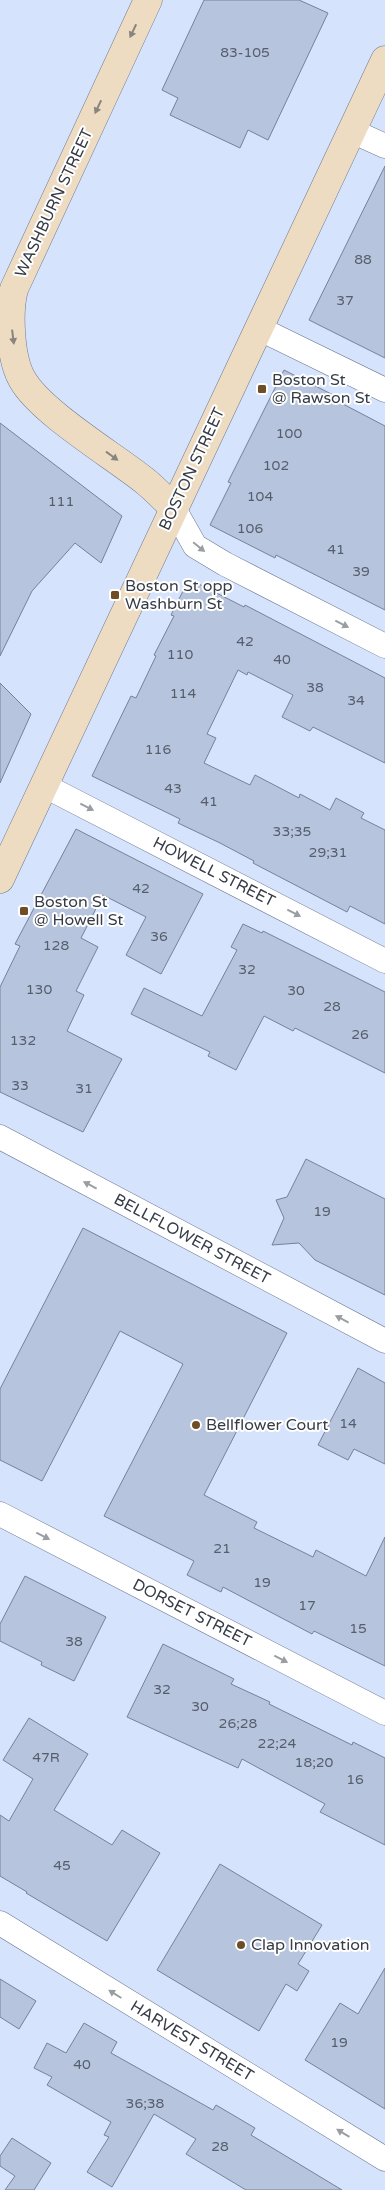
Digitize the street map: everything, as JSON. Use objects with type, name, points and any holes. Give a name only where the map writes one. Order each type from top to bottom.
[{"type":"main road","name":"WASHBURN STREET","points":[[148,0],[7,290],[12,338],[21,378],[30,390],[51,410],[147,482],[173,507]]},
{"type":"main road","name":"BOSTON STREET","points":[[0,879],[7,844],[44,785],[173,507],[260,329],[385,60]]},
{"type":"street","points":[[352,131],[385,146]]},
{"type":"street","points":[[260,329],[385,390]]},
{"type":"street","name":"WASHBURN STREET","points":[[173,507],[195,546],[225,564],[385,646]]},
{"type":"street","name":"HOWELL STREET","points":[[44,785],[385,961]]},
{"type":"street","name":"BELLFLOWER STREET","points":[[0,1137],[385,1341]]},
{"type":"street","name":"DORSET STREET","points":[[0,1514],[385,1713]]},
{"type":"street","name":"HARVEST STREET","points":[[0,1922],[385,2159]]},
{"type":"building","points":[[204,0],[299,0],[328,13],[268,140],[248,130],[240,148],[170,115],[178,98],[162,90]]},
{"type":"building","points":[[385,166],[385,358],[309,320]]},
{"type":"building","points":[[284,370],[345,401],[343,404],[385,426],[385,610],[276,555],[275,558],[210,525],[231,483],[228,482]]},
{"type":"building","points":[[0,423],[122,516],[101,563],[75,543],[32,591],[0,656]]},
{"type":"building","points":[[189,579],[244,607],[245,605],[385,678],[385,763],[313,727],[310,731],[282,717],[293,695],[248,672],[247,675],[238,670],[207,734],[216,738],[204,763],[250,785],[255,775],[299,798],[300,794],[330,810],[336,798],[364,813],[361,818],[385,830],[385,924],[350,906],[347,912],[253,863],[254,861],[220,843],[178,823],[180,819],[92,776],[131,696],[136,698],[156,656],[154,655],[174,616],[171,615]]},
{"type":"building","points":[[0,683],[31,714],[0,783]]},
{"type":"building","points":[[76,829],[203,894],[161,974],[126,955],[146,917],[103,895],[81,938],[98,947],[76,991],[84,995],[67,1031],[122,1059],[83,1132],[0,1092],[0,987],[20,946],[15,944]]},
{"type":"building","points":[[243,924],[262,933],[263,931],[385,992],[385,1073],[295,1028],[293,1031],[264,1016],[236,1070],[208,1056],[210,1052],[131,1014],[144,988],[202,1016],[237,950],[231,947]]},
{"type":"building","points":[[306,1159],[385,1199],[385,1295],[315,1260],[299,1243],[272,1245],[284,1218],[276,1200],[287,1197]]},
{"type":"building","name":"Bellflower Court","points":[[83,1228],[287,1333],[204,1495],[257,1522],[254,1528],[313,1557],[316,1550],[366,1576],[385,1537],[385,1666],[314,1631],[312,1634],[223,1587],[221,1592],[187,1575],[194,1561],[104,1516],[183,1364],[120,1331],[42,1481],[0,1460],[0,1389]]},
{"type":"building","points":[[358,1368],[385,1383],[385,1464],[354,1449],[348,1460],[318,1445]]},
{"type":"building","points":[[25,1576],[106,1617],[74,1681],[41,1665],[42,1662],[0,1641],[0,1624]]},
{"type":"building","points":[[163,1644],[234,1679],[231,1684],[270,1702],[269,1704],[352,1745],[353,1742],[385,1758],[385,1845],[320,1812],[325,1804],[242,1759],[238,1768],[127,1717]]},
{"type":"building","points":[[29,1718],[88,1754],[54,1810],[112,1845],[122,1830],[160,1853],[107,1941],[0,1876],[0,1815],[9,1821],[33,1779],[3,1760]]},
{"type":"building","name":"Clap Innovation","points":[[220,1864],[322,1925],[298,1964],[309,1971],[297,1991],[286,1984],[259,2031],[157,1970]]},
{"type":"building","points":[[385,1968],[385,2109],[305,2060],[340,2003],[358,2014]]},
{"type":"building","points":[[0,1979],[36,2001],[19,2029],[0,2017]]},
{"type":"building","points":[[84,2023],[117,2042],[111,2053],[213,2110],[216,2105],[255,2128],[251,2135],[342,2190],[246,2190],[186,2154],[196,2139],[154,2114],[112,2187],[87,2172],[109,2137],[104,2135],[111,2122],[47,2085],[52,2077],[34,2068],[47,2043],[66,2053]]},
{"type":"building","points":[[12,2138],[51,2163],[34,2190],[5,2190],[15,2176],[0,2166],[0,2156]]},
{"type":"place","name":"Boston St @ Rawson St","points":[[262,389]]},
{"type":"place","name":"Boston St opp Washburn St","points":[[115,595]]},
{"type":"place","name":"Boston St @ Howell St","points":[[24,911]]},
{"type":"place","name":"Bellflower Court","points":[[196,1425]]},
{"type":"place","name":"Clap Innovation","points":[[241,1945]]}]
